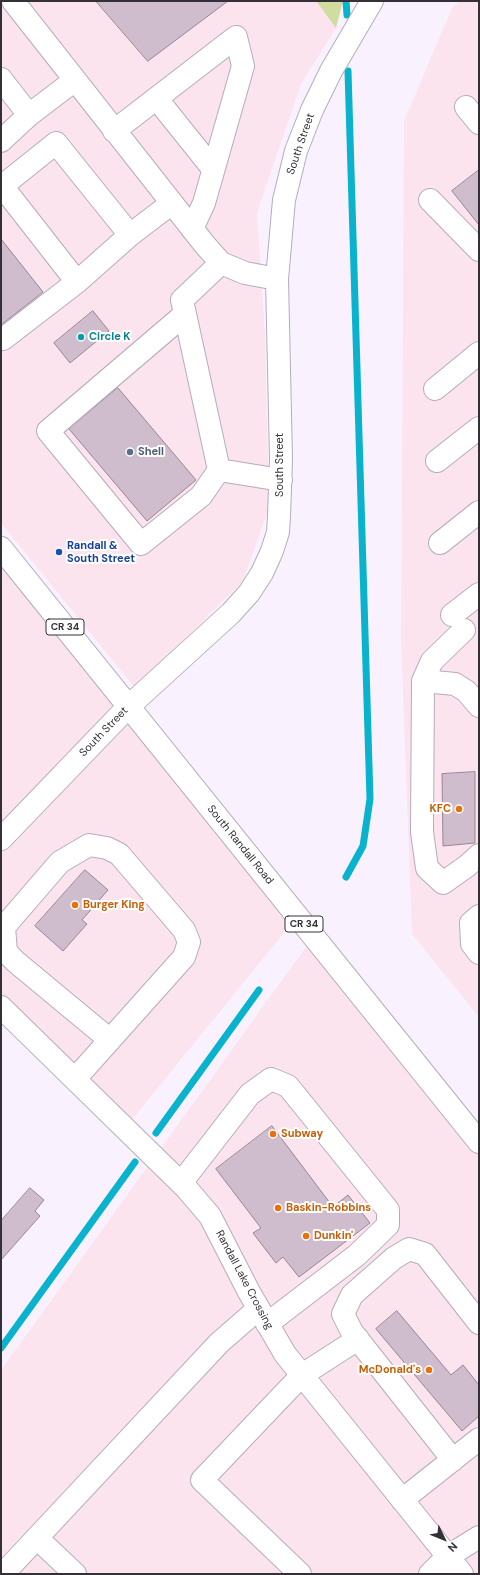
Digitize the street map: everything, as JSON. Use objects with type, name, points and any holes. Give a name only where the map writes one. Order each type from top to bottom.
[{"type":"street","points":[[13,1],[114,131],[221,263],[245,273],[277,279]]},
{"type":"street","name":"South Street","points":[[1,838],[128,706],[231,613],[254,586],[262,574],[278,532],[281,480],[277,279],[284,200],[296,152],[312,110],[331,71],[372,1]]},
{"type":"street","points":[[114,131],[236,37],[243,66],[204,203],[192,229]]},
{"type":"street","points":[[1,80],[29,116]]},
{"type":"street","points":[[1,141],[29,116],[75,80]]},
{"type":"street","points":[[157,99],[213,169]]},
{"type":"street","points":[[77,282],[2,186],[56,143],[130,235]]},
{"type":"street","points":[[430,200],[479,250]]},
{"type":"street","points":[[1,337],[3,339],[77,282],[130,235],[172,203]]},
{"type":"street","points":[[185,314],[48,431],[141,544],[201,496],[219,470],[182,300],[221,263]]},
{"type":"street","points":[[435,389],[479,353]]},
{"type":"street","points":[[437,461],[479,428]]},
{"type":"street","points":[[219,470],[281,480]]},
{"type":"street","points":[[440,543],[479,512]]},
{"type":"street","name":"South Randall Road","points":[[1,548],[479,1142]]},
{"type":"street","points":[[479,594],[432,661],[423,681],[422,832],[427,868],[443,882],[467,866],[479,855]]},
{"type":"street","points":[[423,681],[455,684],[466,691],[479,706]]},
{"type":"street","points":[[75,1079],[110,1040],[184,957],[189,942],[184,930],[119,854],[107,848],[89,845],[60,862],[4,926],[6,952],[110,1040]]},
{"type":"street","points":[[479,916],[471,923],[472,944],[479,953]]},
{"type":"street","name":"Randall Lake Crossing","points":[[1,1007],[181,1182],[210,1216],[285,1354],[462,1574]]},
{"type":"street","points":[[3,1574],[219,1343],[357,1255],[388,1225],[388,1210],[288,1086],[271,1079],[250,1094],[181,1182]]},
{"type":"street","points":[[453,1460],[358,1339],[347,1324],[343,1314],[352,1295],[394,1258],[409,1249],[425,1254],[479,1323]]},
{"type":"street","points":[[300,1574],[202,1480],[302,1375],[358,1339]]},
{"type":"street","points":[[402,1500],[479,1439]]},
{"type":"street","points":[[430,1574],[447,1557],[479,1537]]},
{"type":"street","points":[[37,1538],[75,1574]]},
{"type":"shaded area","points":[[1,1],[316,1],[336,28],[301,84],[257,213],[265,333],[269,508],[243,581],[135,688],[1,523]]},
{"type":"shaded area","points":[[460,1],[479,1],[479,1017],[412,934],[401,640],[404,121],[452,8]]},
{"type":"shaded area","points":[[1,562],[117,704],[1,827]]},
{"type":"shaded area","points":[[126,717],[292,923],[131,1121],[1,997],[1,848]]},
{"type":"shaded area","points":[[308,944],[479,1155],[479,1574],[1,1574],[1,1370]]},
{"type":"green space","points":[[316,1],[343,1],[336,28]]},
{"type":"building","points":[[96,1],[228,1],[148,61]]},
{"type":"building","points":[[479,170],[479,225],[452,191]]},
{"type":"building","points":[[1,239],[43,292],[1,325]]},
{"type":"building","name":"Circle K","points":[[93,311],[109,331],[70,363],[54,343]]},
{"type":"building","name":"Shell","points":[[118,388],[196,480],[147,521],[69,429]]},
{"type":"building","name":"KFC","points":[[475,772],[475,843],[443,846],[442,774]]},
{"type":"building","name":"Burger King","points":[[85,870],[108,890],[82,920],[87,924],[63,951],[35,926]]},
{"type":"building","points":[[272,1126],[333,1207],[348,1195],[370,1223],[299,1277],[283,1257],[276,1263],[253,1233],[261,1228],[216,1169]]},
{"type":"building","points":[[30,1188],[44,1200],[35,1211],[40,1216],[1,1260],[1,1221]]},
{"type":"building","name":"McDonald's","points":[[397,1311],[451,1375],[463,1365],[479,1385],[479,1416],[462,1431],[376,1329]]},
{"type":"waterway","points":[[346,1],[347,15]]},
{"type":"waterway","points":[[346,877],[363,846],[370,799],[348,71]]},
{"type":"waterway","points":[[156,1133],[259,990]]},
{"type":"waterway","points":[[1,1348],[135,1162]]},
{"type":"place","name":"Circle K","points":[[81,337]]},
{"type":"place","name":"Shell","points":[[130,452]]},
{"type":"place","name":"Randall & South Street","points":[[59,552]]},
{"type":"place","name":"KFC","points":[[459,809]]},
{"type":"place","name":"Burger King","points":[[75,905]]},
{"type":"place","name":"Subway","points":[[273,1134]]},
{"type":"place","name":"Baskin-Robbins","points":[[278,1208]]},
{"type":"place","name":"Dunkin'","points":[[306,1236]]},
{"type":"place","name":"McDonald's","points":[[429,1370]]}]
